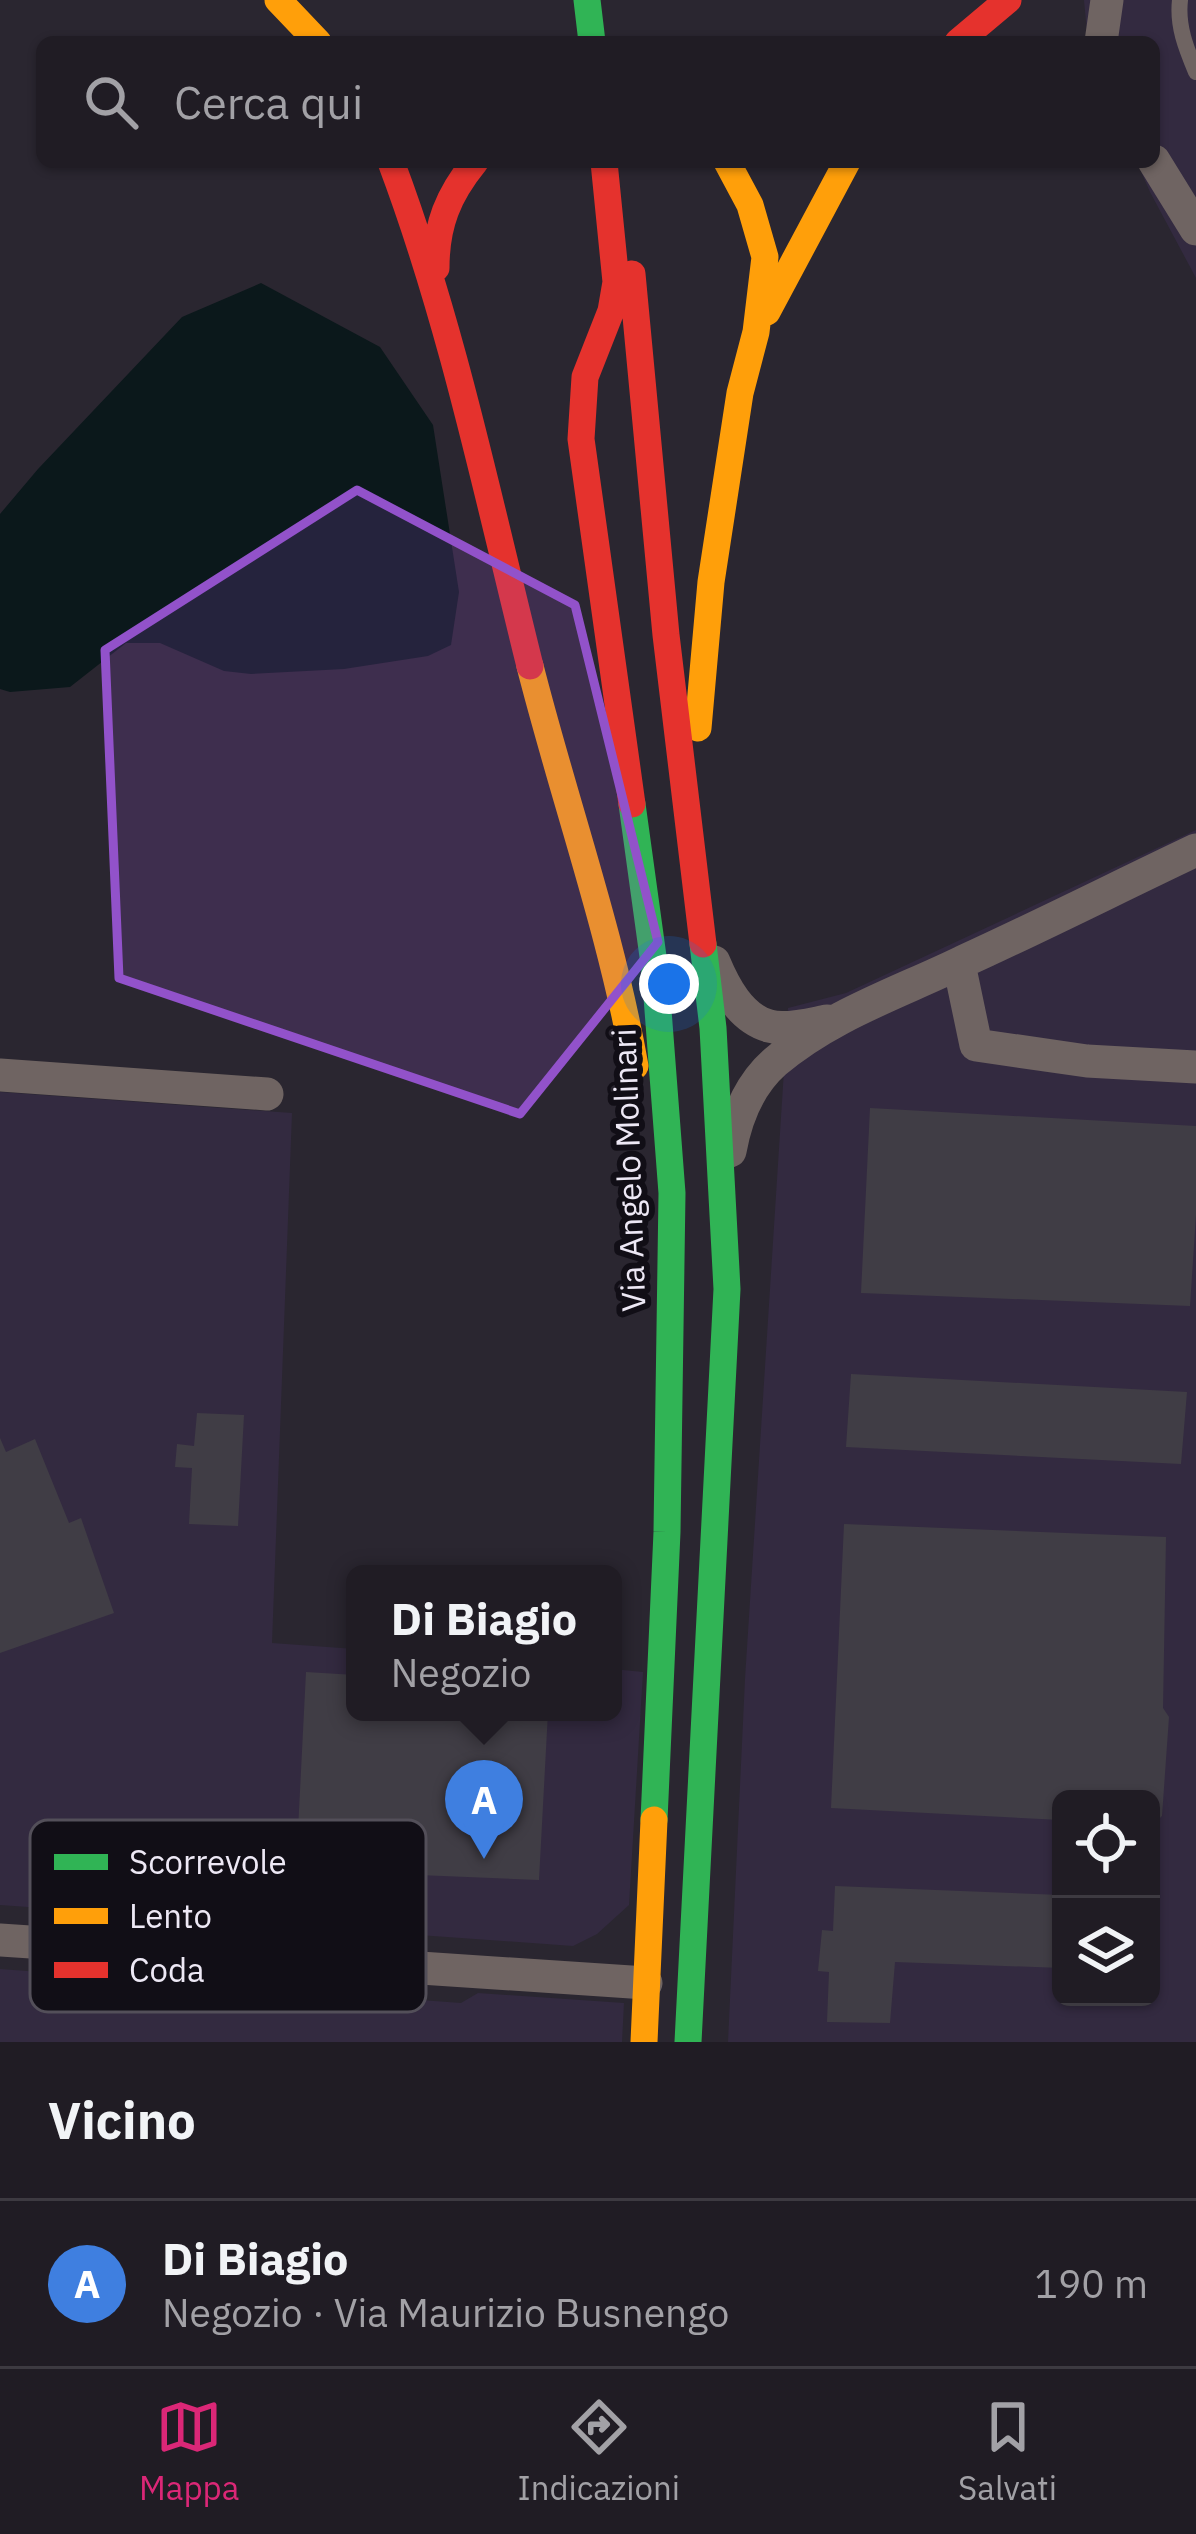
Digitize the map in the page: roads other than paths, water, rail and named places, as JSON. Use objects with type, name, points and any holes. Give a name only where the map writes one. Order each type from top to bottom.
[{"type":"street","points":[[278,0],[312,36]]},
{"type":"street","points":[[587,0],[591,36]]},
{"type":"street","points":[[605,0],[609,36]]},
{"type":"street","points":[[965,36],[1008,0]]},
{"type":"street","points":[[1102,36],[1107,0]]},
{"type":"street","points":[[393,168],[414,223],[498,529],[550,745],[622,993],[645,1123],[672,1193]]},
{"type":"street","points":[[439,314],[435,248],[442,209],[471,168]]},
{"type":"street","name":"Via Angelo Molinari","points":[[605,168],[616,282],[611,311],[585,377],[581,439],[655,971],[672,1193],[667,1532],[644,2042]]},
{"type":"street","points":[[622,168],[666,635],[712,1028],[727,1288],[688,2042]]},
{"type":"street","points":[[693,847],[711,582],[740,393],[756,332],[764,257],[750,205],[730,168]]},
{"type":"street","points":[[756,332],[844,168]]},
{"type":"street","points":[[1159,168],[1196,229]]},
{"type":"street","points":[[723,1190],[736,1119],[755,1085],[773,1064],[835,1019],[1196,850]]},
{"type":"street","points":[[699,926],[728,994],[746,1012],[769,1026],[835,1019]]},
{"type":"street","points":[[959,964],[976,1046],[1196,1067]]},
{"type":"street","points":[[0,1076],[267,1094]]},
{"type":"street","points":[[0,1940],[30,1942]]},
{"type":"street","points":[[426,1968],[646,1983]]},
{"type":"lane","points":[[1180,0],[1178,15],[1196,72]]},
{"type":"place","name":"Di Biagio","points":[[484,1859]]}]
